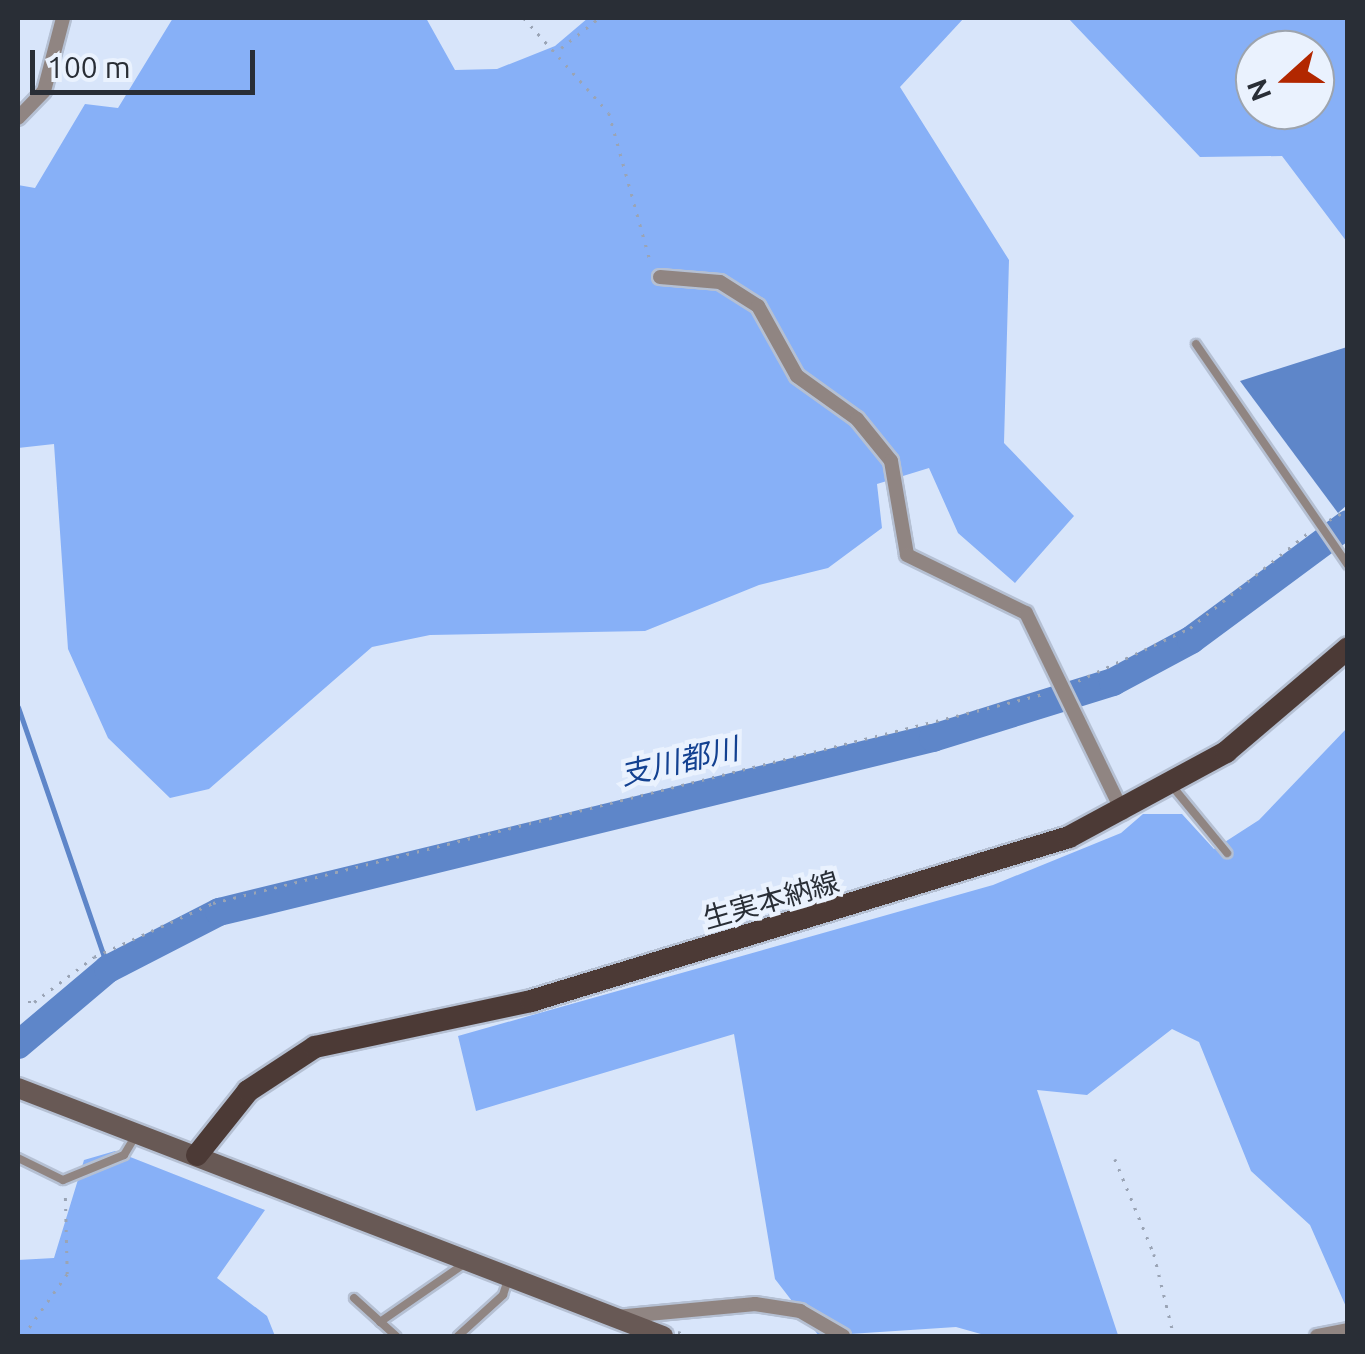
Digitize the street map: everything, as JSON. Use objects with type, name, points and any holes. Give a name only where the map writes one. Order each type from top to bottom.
[{"type":"main road","name":"生実本納線","points":[[197,1156],[248,1091],[315,1047],[569,990],[951,879],[1123,813],[1172,786],[1348,648]]},
{"type":"street","points":[[18,118],[44,91],[62,18]]},
{"type":"street","points":[[660,277],[720,282],[758,306],[797,376],[857,419],[891,461],[906,556],[936,577],[1013,602],[1069,687],[1123,813]]},
{"type":"street","points":[[21,1096],[137,1133],[663,1336]]},
{"type":"street","points":[[615,1318],[755,1304],[800,1312],[843,1336]]},
{"type":"street","points":[[1317,1336],[1348,1330]]},
{"type":"lane","points":[[1196,344],[1348,565]]},
{"type":"lane","points":[[1172,786],[1227,853]]},
{"type":"lane","points":[[18,1158],[66,1180],[124,1154],[137,1133]]},
{"type":"lane","points":[[380,1322],[469,1261]]},
{"type":"lane","points":[[458,1336],[502,1295],[508,1276]]},
{"type":"lane","points":[[354,1298],[396,1336]]},
{"type":"path","points":[[524,18],[560,48],[609,113],[660,277]]},
{"type":"path","points":[[560,48],[599,18]]},
{"type":"path","points":[[18,1002],[34,1002],[94,957],[213,903],[1069,687],[1190,628],[1318,526],[1348,510]]},
{"type":"path","points":[[1114,1159],[1154,1254],[1174,1336]]},
{"type":"path","points":[[23,1336],[66,1274],[66,1180]]},
{"type":"shaded area","points":[[173,18],[426,18],[455,70],[497,69],[555,46],[588,18],[964,18],[900,87],[1009,260],[1004,443],[1074,516],[1015,583],[958,533],[929,468],[877,484],[882,528],[828,568],[759,585],[645,631],[430,635],[372,647],[209,789],[170,798],[108,738],[68,649],[54,444],[18,448],[18,185],[35,188],[85,104],[118,108]]},
{"type":"shaded area","points":[[1068,18],[1347,18],[1347,242],[1282,156],[1200,157]]},
{"type":"shaded area","points":[[1347,347],[1347,505],[1338,513],[1240,381]]},
{"type":"shaded area","points":[[1347,728],[1347,1309],[1310,1225],[1251,1171],[1199,1042],[1172,1029],[1087,1095],[1037,1090],[1118,1335],[988,1336],[956,1327],[819,1336],[775,1279],[734,1034],[476,1111],[458,1036],[993,885],[1121,833],[1143,814],[1182,814],[1214,849],[1259,820]]},
{"type":"shaded area","points":[[115,1151],[265,1210],[217,1278],[267,1316],[275,1336],[18,1336],[18,1260],[54,1258],[84,1160]]},
{"type":"waterway","name":"支川都川","points":[[18,1045],[108,969],[219,912],[933,738],[1113,682],[1191,640],[1348,524]]},
{"type":"waterway","points":[[18,707],[108,969]]}]
